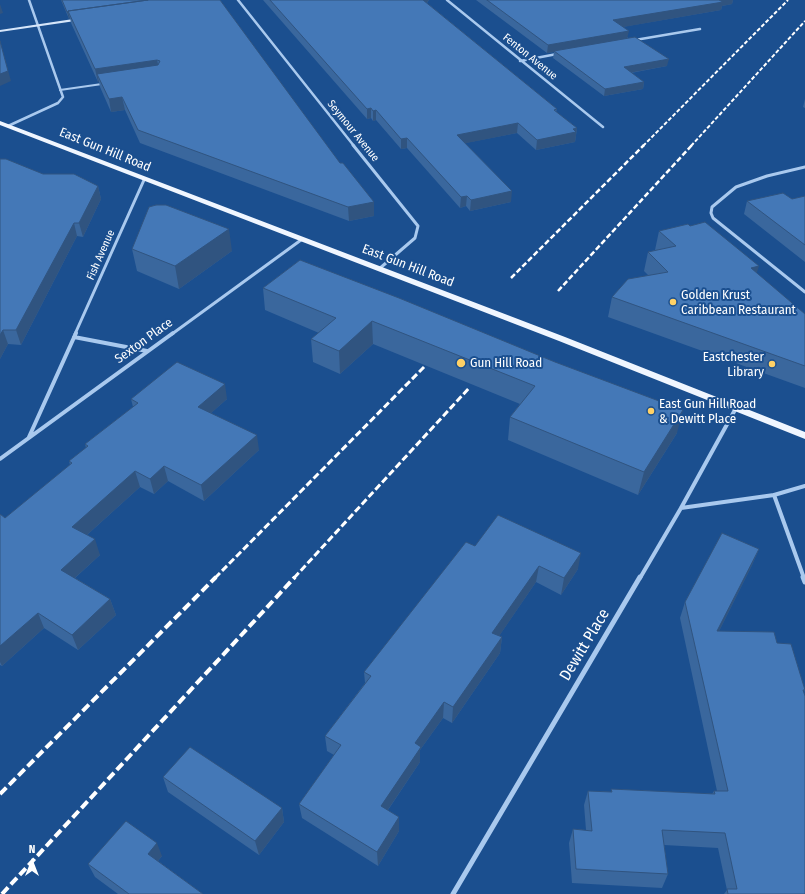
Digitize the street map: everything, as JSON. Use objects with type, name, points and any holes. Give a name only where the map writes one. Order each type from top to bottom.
[{"type":"main road","points":[[0,31],[84,18]]},
{"type":"main road","name":"East Gun Hill Road","points":[[0,123],[58,144],[144,180],[379,269],[805,436]]},
{"type":"street","points":[[8,126],[58,103],[63,97],[28,0]]},
{"type":"street","name":"Seymour Avenue","points":[[238,0],[418,226],[415,238],[379,269]]},
{"type":"street","name":"Fenton Avenue","points":[[447,0],[603,127]]},
{"type":"street","points":[[629,41],[700,29]]},
{"type":"street","points":[[520,60],[559,54]]},
{"type":"street","points":[[805,167],[767,176],[736,186],[712,207],[713,218],[805,292]]},
{"type":"street","name":"Fish Avenue","points":[[29,437],[144,180]]},
{"type":"street","name":"Sexton Place","points":[[0,459],[300,240]]},
{"type":"street","points":[[74,337],[147,351]]},
{"type":"street","name":"Dewitt Place","points":[[453,894],[681,508],[736,408]]},
{"type":"street","points":[[681,508],[774,495],[805,486]]},
{"type":"street","points":[[774,495],[805,582]]},
{"type":"lane","points":[[60,90],[106,83]]},
{"type":"building","points":[[62,0],[148,0],[67,12]]},
{"type":"building","points":[[148,0],[220,0],[340,163],[343,163],[374,202],[348,207],[138,130],[122,97],[109,99],[97,74],[158,65],[160,61],[157,60],[95,69],[68,11]]},
{"type":"building","points":[[270,0],[423,0],[557,109],[554,110],[577,128],[573,129],[576,132],[537,140],[518,123],[457,135],[512,191],[471,200],[467,196],[461,197],[407,138],[401,139],[376,110],[373,111],[371,108],[367,109]]},
{"type":"building","points":[[487,0],[719,0],[723,2],[613,20],[629,31],[548,45]]},
{"type":"building","points":[[635,37],[669,59],[624,67],[644,82],[605,89],[554,51]]},
{"type":"building","points":[[0,41],[8,71],[0,74]]},
{"type":"building","points":[[0,159],[6,159],[43,174],[74,174],[98,186],[79,223],[74,223],[16,330],[3,330],[0,335]]},
{"type":"building","points":[[783,193],[792,199],[805,196],[805,245],[747,201]]},
{"type":"building","points":[[166,205],[229,229],[175,266],[132,249],[149,207]]},
{"type":"building","points":[[705,222],[759,266],[751,268],[805,314],[805,366],[612,297],[628,279],[668,272],[648,252],[676,246],[659,231],[688,224],[690,226]]},
{"type":"building","points":[[300,260],[399,298],[555,362],[683,410],[644,472],[510,417],[535,386],[372,321],[339,351],[311,339],[336,318],[263,288]]},
{"type":"building","points":[[177,362],[225,384],[198,407],[257,435],[201,485],[164,466],[150,479],[135,471],[72,527],[95,539],[61,570],[110,599],[72,635],[38,613],[0,646],[0,514],[5,518],[72,463],[69,461],[88,446],[85,444],[138,403],[131,399]]},
{"type":"building","points":[[498,515],[581,553],[564,578],[539,566],[492,633],[502,637],[453,707],[444,702],[415,743],[421,747],[381,806],[399,817],[377,852],[299,804],[341,745],[325,736],[371,676],[364,672],[466,542],[475,546]]},
{"type":"building","points":[[722,533],[759,549],[717,631],[774,632],[777,643],[791,644],[805,690],[803,690],[805,696],[805,894],[728,894],[727,889],[737,889],[725,833],[662,830],[668,874],[576,869],[573,829],[592,831],[588,791],[612,792],[611,789],[715,794],[714,791],[728,791],[685,602]]},
{"type":"building","points":[[190,747],[282,808],[255,841],[163,777]]},
{"type":"building","points":[[126,821],[157,843],[148,854],[203,894],[129,894],[88,864]]},
{"type":"railway","points":[[643,146],[788,0]]},
{"type":"railway","points":[[691,146],[805,21]]},
{"type":"railway","points":[[558,291],[692,145]]},
{"type":"railway","points":[[511,278],[643,146]]},
{"type":"railway","points":[[215,578],[425,366]]},
{"type":"railway","points":[[294,578],[470,387]]},
{"type":"railway","points":[[0,794],[216,577]]},
{"type":"railway","points":[[2,894],[295,577]]},
{"type":"place","name":"Golden Krust Caribbean Restaurant","points":[[673,302]]},
{"type":"place","name":"Gun Hill Road","points":[[461,363]]},
{"type":"place","name":"Eastchester Library","points":[[772,364]]},
{"type":"place","name":"East Gun Hill Road & Dewitt Place","points":[[651,411]]}]
